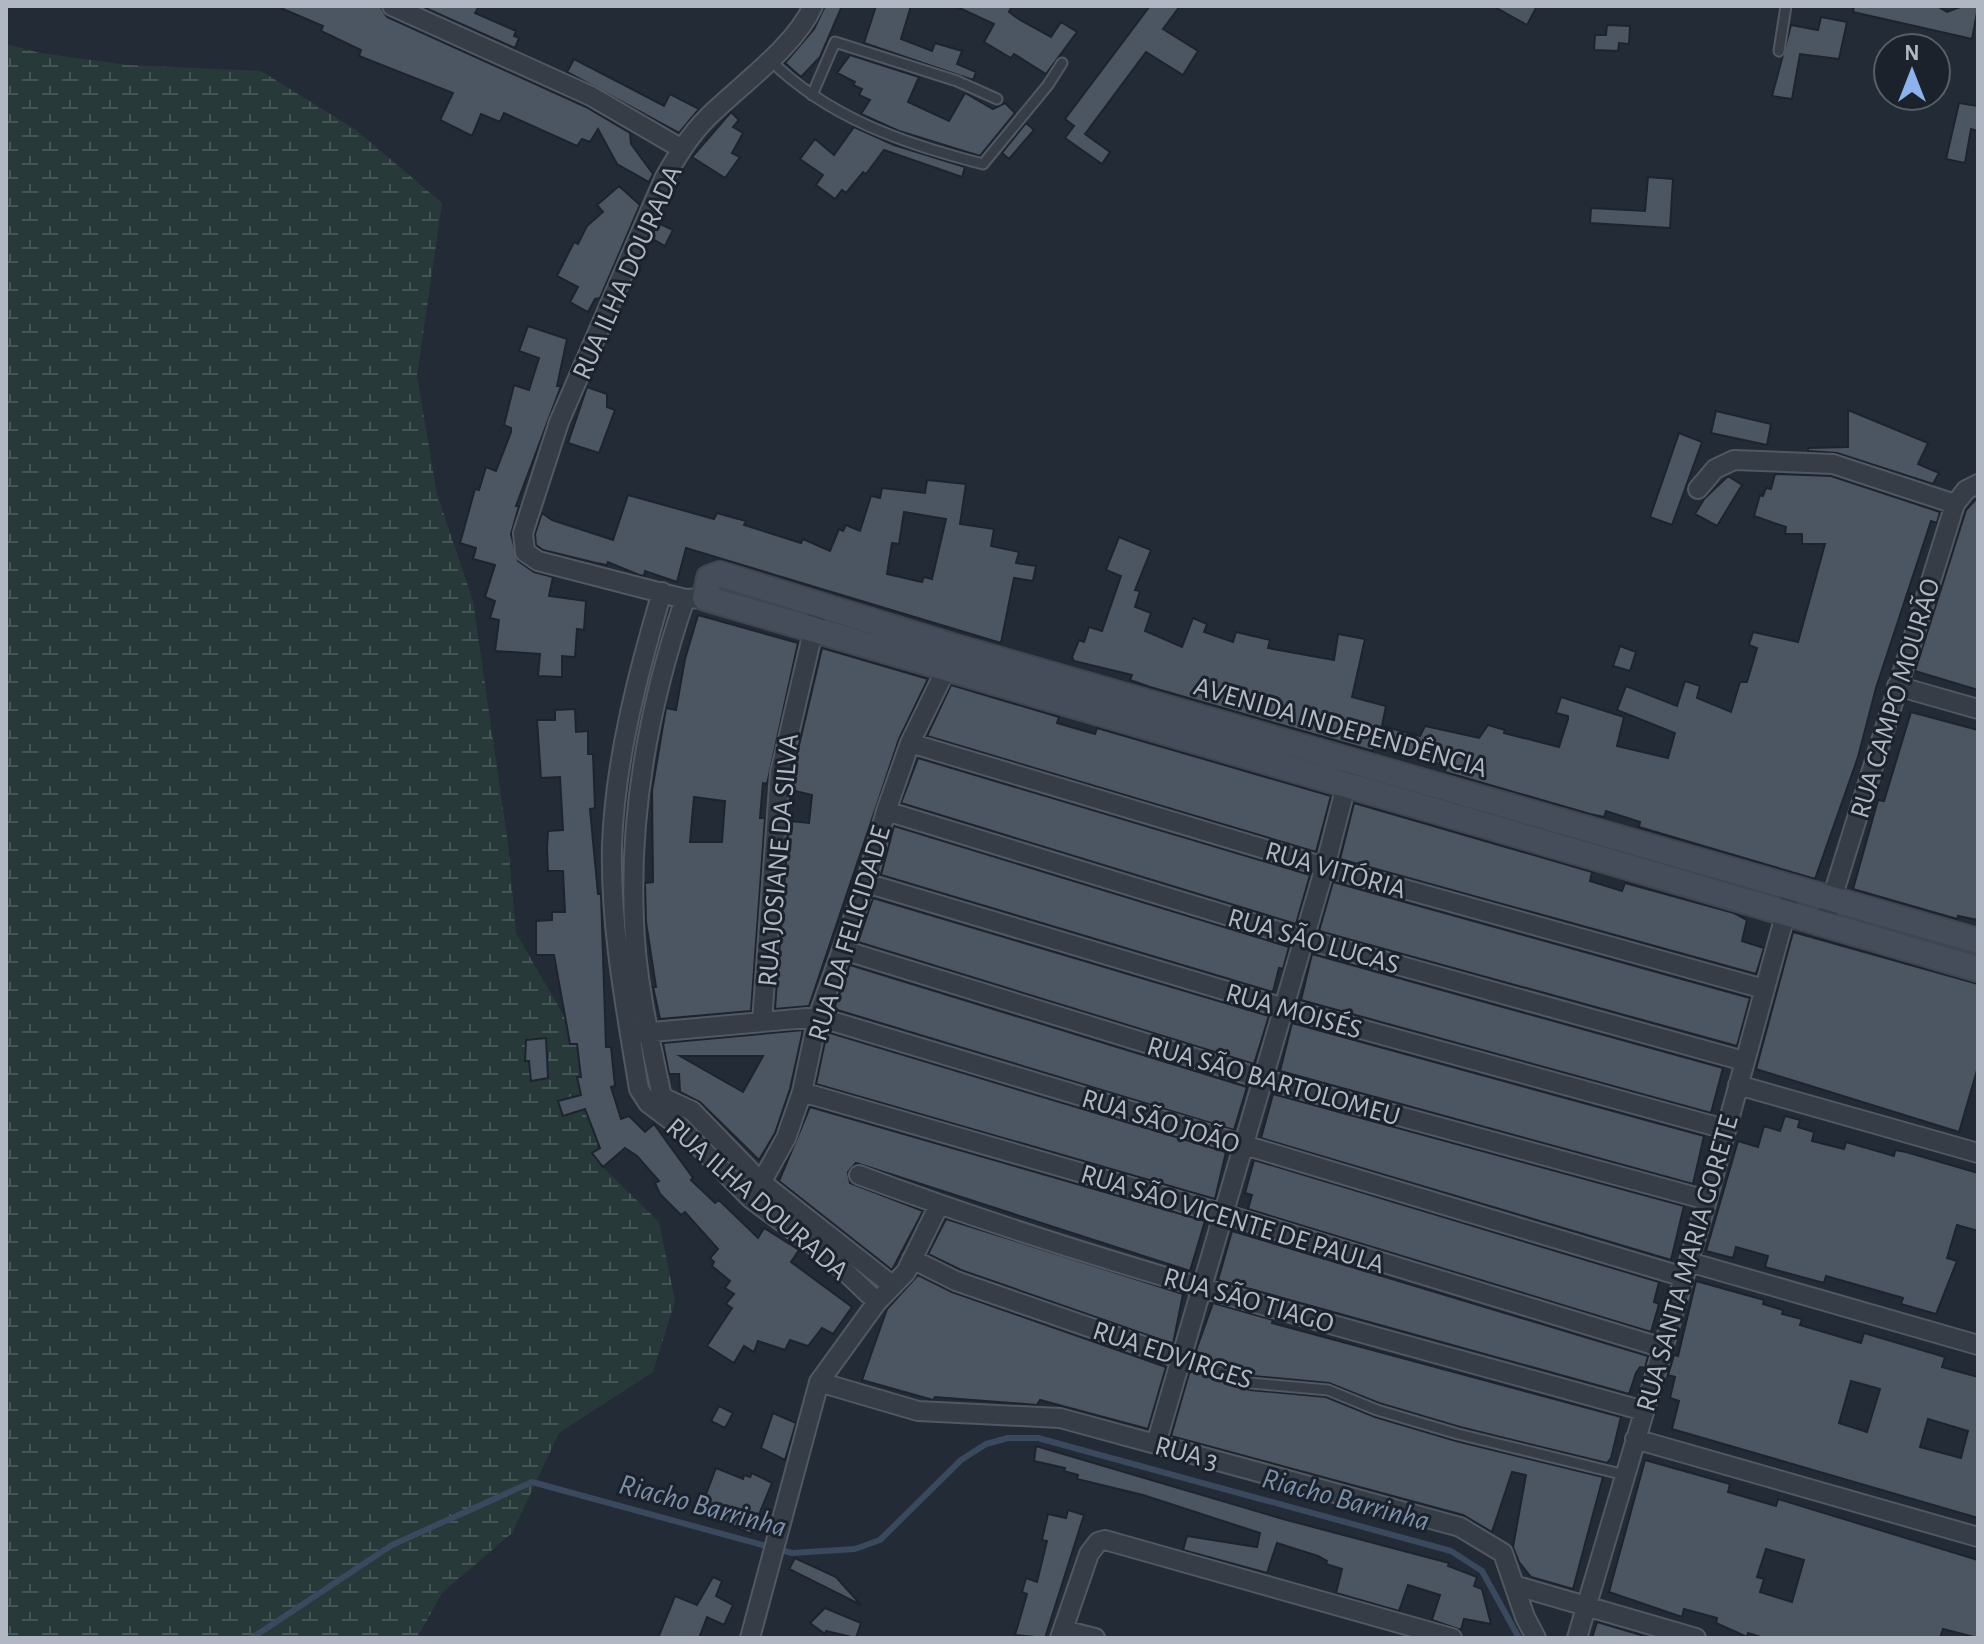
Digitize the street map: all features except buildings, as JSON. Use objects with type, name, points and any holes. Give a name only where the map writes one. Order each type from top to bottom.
[{"type":"main road","name":"AVENIDA INDEPENDÊNCIA","points":[[695,598],[709,578],[720,574],[816,617],[952,657],[1145,701],[1978,941]]},
{"type":"main road","name":"AVENIDA INDEPENDÊNCIA","points":[[952,657],[1138,725],[1978,969]]},
{"type":"main road","points":[[1138,725],[1145,701]]},
{"type":"main road","points":[[1570,850],[1577,824]]},
{"type":"street","points":[[392,6],[591,96],[682,149]]},
{"type":"street","name":"RUA ILHA DOURADA","points":[[813,6],[808,17],[769,59],[705,120],[664,179],[559,422],[523,533],[525,552],[538,561],[662,592],[643,656],[612,843],[617,945],[639,1033],[662,1097],[692,1111],[761,1182],[893,1286]]},
{"type":"street","points":[[1698,489],[1715,469],[1734,460],[1833,464],[1955,504],[1966,490],[1978,484]]},
{"type":"street","name":"RUA CAMPO MOURÃO","points":[[1824,923],[1955,504]]},
{"type":"street","points":[[662,592],[695,598]]},
{"type":"street","name":"RUA ILHA DOURADA","points":[[695,598],[664,660],[650,718],[634,844],[639,1089],[648,1103],[674,1122],[751,1199],[830,1257],[877,1302]]},
{"type":"street","name":"RUA JOSIANE DA SILVA","points":[[762,1022],[780,773],[816,617]]},
{"type":"street","points":[[643,656],[664,660]]},
{"type":"street","name":"RUA DA FELICIDADE","points":[[751,1199],[786,1138],[802,1092],[818,1017],[866,883],[886,811],[910,743],[952,657]]},
{"type":"street","points":[[1897,686],[1978,709]]},
{"type":"street","name":"RUA VITÓRIA","points":[[910,743],[1325,867],[1764,989]]},
{"type":"street","points":[[1156,1444],[1325,867],[1352,762]]},
{"type":"street","name":"RUA SÃO LUCAS","points":[[886,811],[1304,939],[1744,1061]]},
{"type":"street","points":[[612,843],[634,844]]},
{"type":"street","name":"RUA MOISÉS","points":[[866,883],[1284,1008],[1725,1129]]},
{"type":"street","name":"RUA SANTA MARIA GORETE","points":[[1577,1638],[1707,1200],[1793,887]]},
{"type":"street","name":"RUA SÃO BARTOLOMEU","points":[[843,950],[1263,1079],[1707,1200]]},
{"type":"street","name":"RUA SÃO JOÃO","points":[[639,1033],[818,1017],[1244,1145],[1686,1269],[1978,1345]]},
{"type":"street","points":[[1738,1085],[1978,1153]]},
{"type":"street","name":"RUA SÃO VICENTE DE PAULA","points":[[802,1092],[1224,1214],[1663,1348]]},
{"type":"street","points":[[674,1122],[692,1111]]},
{"type":"street","name":"RUA SÃO TIAGO","points":[[859,1175],[939,1205],[1203,1286],[1644,1411]]},
{"type":"street","points":[[750,1638],[819,1382],[912,1259],[939,1205]]},
{"type":"street","name":"RUA EDVIRGES","points":[[912,1259],[956,1281],[1181,1359]]},
{"type":"street","name":"RUA 3","points":[[819,1382],[918,1411],[1060,1418],[1460,1527],[1503,1553],[1517,1586],[1525,1617],[1536,1638]]},
{"type":"street","points":[[1635,1439],[1978,1537]]},
{"type":"street","points":[[1095,1638],[1062,1634],[1089,1554],[1098,1542],[1114,1541],[1452,1638]]},
{"type":"street","points":[[1517,1586],[1696,1638]]},
{"type":"lane","points":[[1779,51],[1786,6]]},
{"type":"lane","points":[[812,95],[835,42],[957,81],[997,99]]},
{"type":"lane","points":[[769,59],[826,106],[885,134],[983,164],[1062,63]]},
{"type":"lane","name":"RUA EDVIRGES","points":[[1181,1359],[1251,1383],[1328,1390],[1377,1410],[1458,1434],[1625,1475]]},
{"type":"green space","points":[[6,44],[40,53],[128,65],[261,71],[356,130],[442,203],[417,376],[437,494],[473,601],[508,844],[516,933],[578,1040],[601,1165],[659,1222],[675,1301],[653,1372],[559,1433],[512,1533],[442,1593],[417,1638],[6,1638]]},
{"type":"waterway","name":"Riacho Barrinha","points":[[252,1638],[392,1545],[532,1482],[792,1553],[855,1549],[880,1540],[961,1460],[986,1444],[1008,1438],[1038,1438],[1451,1551],[1482,1571],[1519,1638]]}]
